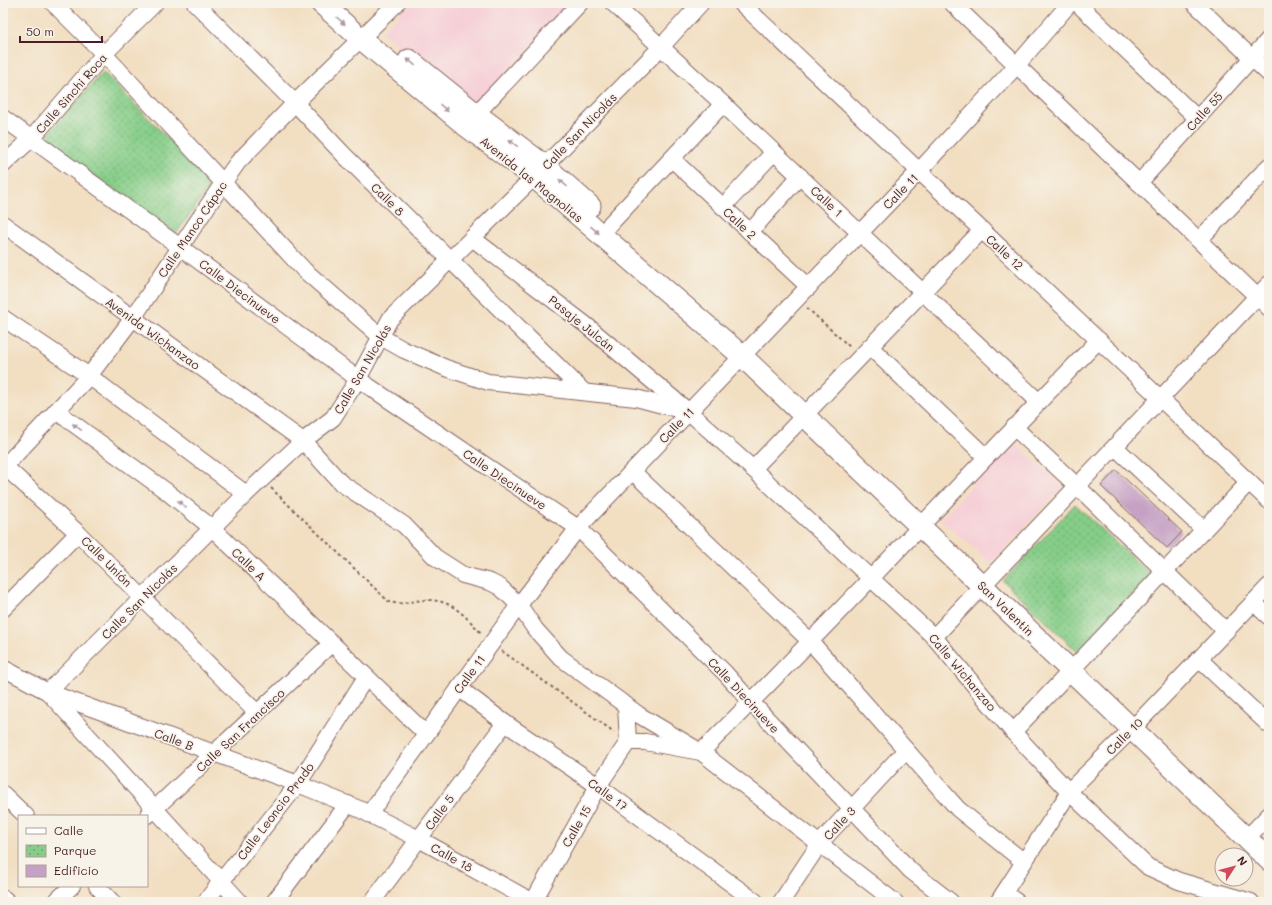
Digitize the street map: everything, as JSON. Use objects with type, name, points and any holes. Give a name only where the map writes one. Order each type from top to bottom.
[{"type":"main road","name":"Avenida las Magnolias","points":[[322,3],[476,114],[539,172],[746,353]]},
{"type":"main road","name":"Avenida las Magnolias","points":[[342,3],[365,34],[465,126],[539,172],[610,224],[746,353]]},
{"type":"main road","name":"San Valentin","points":[[746,353],[1250,835],[1269,860]]},
{"type":"main road","name":"San Valentin","points":[[1250,835],[1269,845]]},
{"type":"street","points":[[53,3],[104,54],[304,270],[381,336],[404,350],[446,368],[488,382],[636,398],[689,412]]},
{"type":"street","name":"Calle Sinchi Roca","points":[[3,165],[31,139],[104,54],[155,3]]},
{"type":"street","name":"Calle 8","points":[[195,3],[295,103],[344,155],[584,392]]},
{"type":"street","name":"Calle Manco Cápac","points":[[4,467],[89,376],[133,318],[238,162],[295,103],[397,3]]},
{"type":"street","points":[[476,114],[580,3]]},
{"type":"street","name":"Calle 1","points":[[613,3],[861,232],[1039,402]]},
{"type":"street","name":"Calle San Nicolás","points":[[48,692],[246,494],[303,441],[333,418],[358,379],[390,319],[539,172],[661,47],[701,3]]},
{"type":"street","name":"Calle 12","points":[[741,3],[1269,501]]},
{"type":"street","points":[[952,3],[1269,308]]},
{"type":"street","name":"Calle 11","points":[[369,814],[519,605],[578,528],[919,171],[1017,65],[1070,3]]},
{"type":"street","points":[[1077,3],[1197,118]]},
{"type":"street","points":[[1194,3],[1269,74]]},
{"type":"street","name":"Calle 55","points":[[1140,183],[1269,39]]},
{"type":"street","points":[[610,224],[724,104]]},
{"type":"street","name":"Calle Diecinueve","points":[[3,118],[358,379],[578,528],[725,673],[911,871],[952,902]]},
{"type":"street","points":[[723,207],[774,152]]},
{"type":"street","name":"Calle 2","points":[[672,159],[809,287]]},
{"type":"street","points":[[1199,240],[1269,166]]},
{"type":"street","points":[[750,232],[800,176]]},
{"type":"street","name":"Avenida Wichanzao","points":[[3,224],[303,441],[341,483],[404,525],[435,557],[463,575],[490,582],[500,587],[519,605],[535,629],[561,658],[639,715],[701,752],[895,902]]},
{"type":"street","points":[[753,469],[982,230]]},
{"type":"street","name":"Pasaje Julcán","points":[[472,238],[586,325],[689,412]]},
{"type":"street","points":[[934,637],[1269,284]]},
{"type":"street","points":[[3,318],[89,376],[246,494]]},
{"type":"street","points":[[626,705],[628,742],[645,742],[701,752],[871,578],[1099,340]]},
{"type":"street","points":[[866,352],[986,457]]},
{"type":"street","name":"Calle A","points":[[56,411],[166,491],[212,528],[426,734]]},
{"type":"street","name":"Calle Wichanzao","points":[[689,412],[753,469],[934,637],[1013,732],[1069,792],[1148,867],[1180,882],[1251,902]]},
{"type":"street","points":[[1014,427],[1226,631]]},
{"type":"street","points":[[1115,447],[1204,530]]},
{"type":"street","name":"Calle Unión","points":[[4,467],[78,533],[257,713]]},
{"type":"street","points":[[632,472],[810,641],[958,809],[1024,862]]},
{"type":"street","points":[[1013,732],[1249,482]]},
{"type":"street","points":[[3,609],[78,533]]},
{"type":"street","name":"Calle 10","points":[[1001,897],[1069,792],[1269,586]]},
{"type":"street","points":[[1253,602],[1269,617]]},
{"type":"street","name":"Calle San Francisco","points":[[151,812],[332,644]]},
{"type":"street","points":[[1199,659],[1269,725]]},
{"type":"street","name":"Calle B","points":[[3,668],[48,692],[298,784],[348,804]]},
{"type":"street","name":"Calle Leoncio Prado","points":[[205,902],[298,784],[366,677]]},
{"type":"street","name":"Calle 17","points":[[459,688],[505,722],[598,786],[756,902]]},
{"type":"street","points":[[48,692],[151,812],[240,902]]},
{"type":"street","name":"Calle 5","points":[[372,902],[505,722]]},
{"type":"street","name":"Calle 15","points":[[533,902],[598,786],[628,742]]},
{"type":"street","name":"Calle 3","points":[[780,902],[820,843],[906,750]]},
{"type":"street","points":[[3,794],[25,815]]},
{"type":"street","points":[[274,902],[348,804]]},
{"type":"street","name":"Calle 18","points":[[348,804],[419,839],[533,902]]},
{"type":"street","points":[[1250,835],[1269,815]]},
{"type":"street","points":[[55,902],[71,887]]},
{"type":"street","points":[[98,887],[112,902]]},
{"type":"street","points":[[1001,897],[1017,902]]},
{"type":"path","points":[[797,299],[866,352]]},
{"type":"path","points":[[262,479],[389,602],[397,605],[426,600],[441,602],[457,608],[492,643],[628,742]]},
{"type":"shaded area","points":[[411,3],[571,3],[477,106],[381,32]]},
{"type":"shaded area","points":[[1013,441],[1063,487],[991,563],[940,520]]},
{"type":"green space","points":[[103,72],[212,183],[176,234],[42,140]]},
{"type":"green space","points":[[1075,504],[1151,575],[1078,652],[1003,581]]},
{"type":"building","points":[[1116,470],[1182,532],[1167,548],[1101,486]]}]
